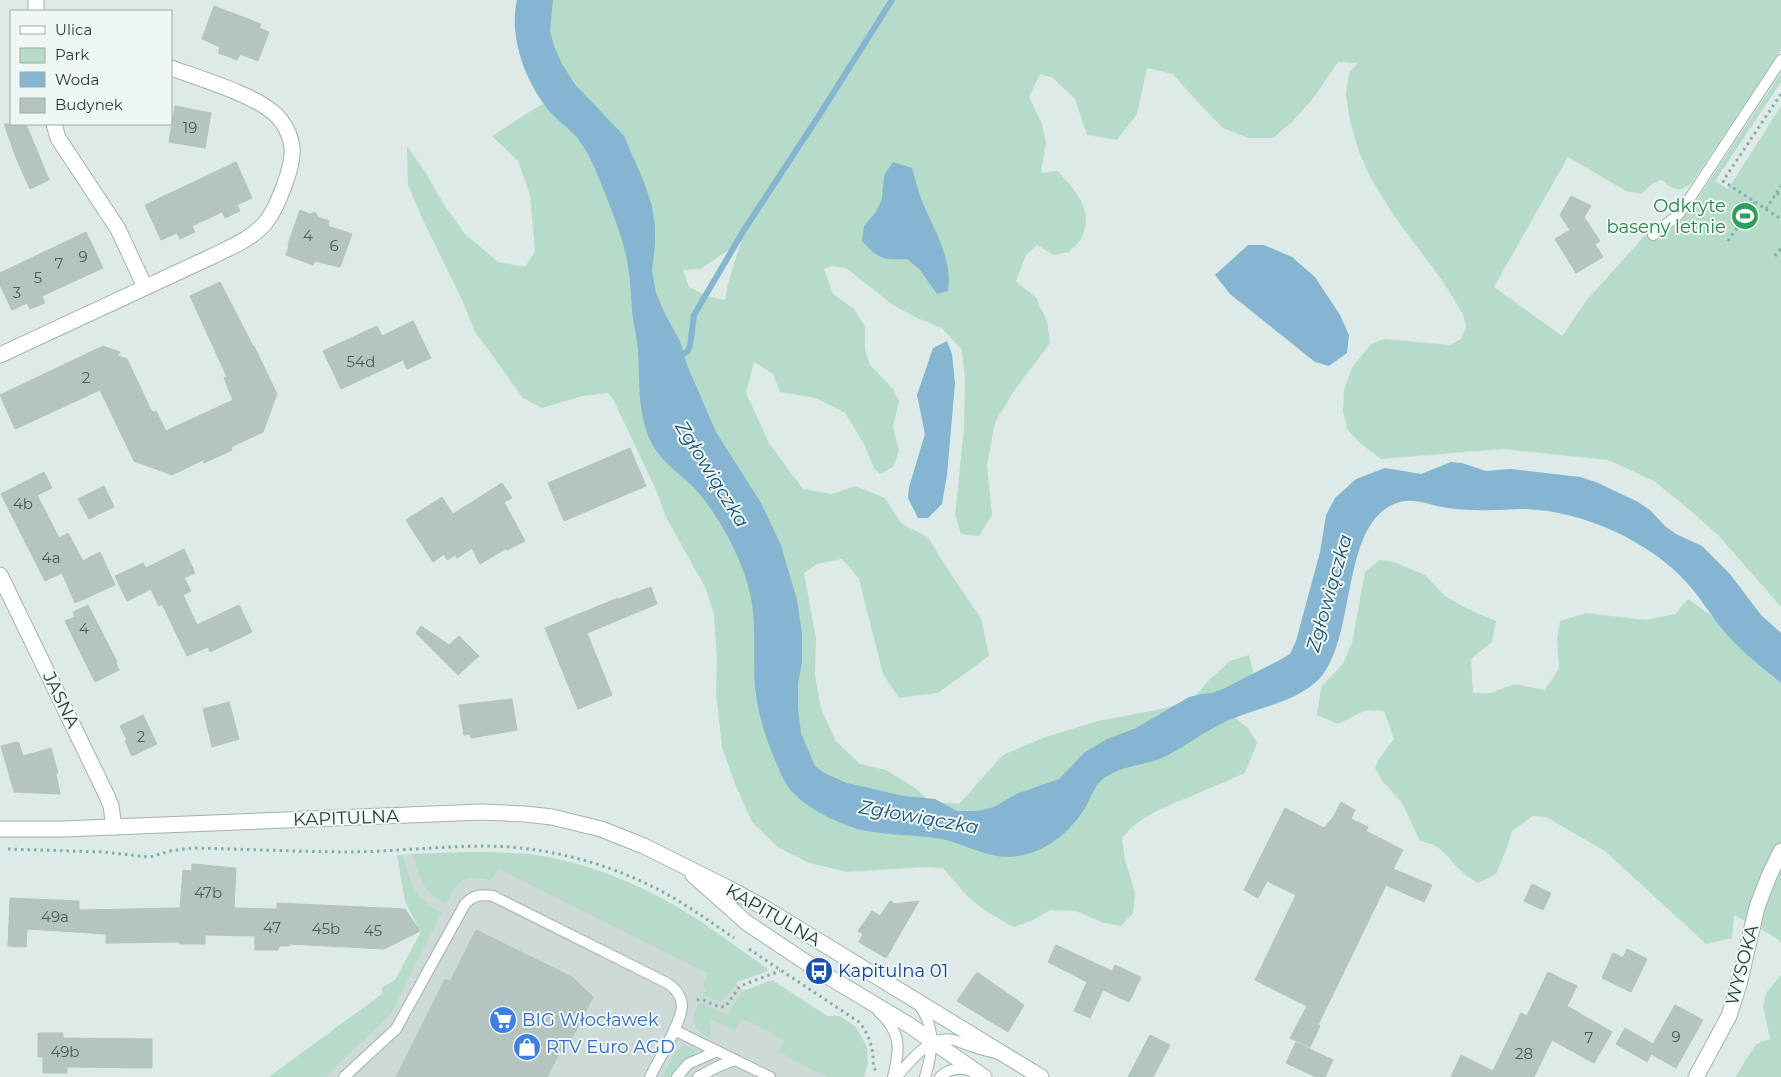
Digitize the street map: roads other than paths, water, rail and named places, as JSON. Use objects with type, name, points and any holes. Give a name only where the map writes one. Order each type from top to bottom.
[{"type":"street","points":[[0,355],[247,239],[266,222],[278,200],[289,172],[292,148],[288,131],[283,123],[265,106],[254,100],[172,68]]},
{"type":"street","points":[[54,125],[58,138],[118,229],[146,287]]},
{"type":"street","name":"JASNA","points":[[0,575],[107,796],[111,806],[114,827]]},
{"type":"street","name":"KAPITULNA","points":[[0,829],[55,830],[482,812],[552,817],[601,829],[644,846],[730,888],[1041,1077]]},
{"type":"street","name":"WYSOKA","points":[[1696,1077],[1728,1016],[1739,984],[1757,907],[1781,851]]},
{"type":"street","name":"KAPITULNA","points":[[682,866],[747,923],[865,1000],[908,1025],[979,1074]]},
{"type":"lane","points":[[1653,235],[1678,215],[1781,60]]},
{"type":"lane","points":[[344,1077],[396,1029],[461,909],[468,900],[476,895],[483,894],[492,896],[667,983],[675,989],[682,1004],[680,1016],[650,1077]]},
{"type":"lane","points":[[865,1000],[886,1019],[897,1037],[899,1055],[894,1077]]},
{"type":"lane","points":[[916,1001],[930,1024],[932,1042],[929,1064],[924,1077]]},
{"type":"lane","points":[[674,1030],[770,1077]]},
{"type":"lane","points":[[894,1077],[919,1052],[932,1042],[942,1038],[950,1039],[977,1050],[1003,1054]]},
{"type":"lane","points":[[677,1077],[688,1064],[717,1051]]},
{"type":"lane","points":[[698,1077],[735,1060]]},
{"type":"lane","points":[[940,1077],[946,1072],[961,1068],[979,1074]]},
{"type":"water","name":"Zgłowiączka","points":[[517,0],[553,0],[550,31],[562,64],[575,84],[624,136],[644,182],[652,206],[655,226],[652,270],[656,293],[680,341],[687,365],[716,432],[761,503],[781,545],[797,600],[802,633],[802,663],[798,683],[798,709],[801,733],[815,766],[826,774],[847,783],[904,796],[935,799],[957,811],[978,811],[994,807],[1016,794],[1059,779],[1085,752],[1107,739],[1136,728],[1189,697],[1212,693],[1225,688],[1278,661],[1290,654],[1296,641],[1320,552],[1326,515],[1335,498],[1356,479],[1385,468],[1421,474],[1451,462],[1462,463],[1486,471],[1511,469],[1580,477],[1596,482],[1638,502],[1650,510],[1665,526],[1676,534],[1702,546],[1730,574],[1761,615],[1781,633],[1781,683],[1733,641],[1691,588],[1672,568],[1654,554],[1614,531],[1592,522],[1547,511],[1526,509],[1461,510],[1416,501],[1405,501],[1381,513],[1367,531],[1358,554],[1340,635],[1332,659],[1320,678],[1297,695],[1227,721],[1160,759],[1121,770],[1104,778],[1097,785],[1079,817],[1065,833],[1048,845],[1028,854],[1018,856],[991,855],[946,840],[862,830],[822,814],[795,795],[789,788],[765,734],[755,688],[752,603],[738,558],[723,528],[705,501],[661,457],[647,433],[640,399],[637,339],[633,319],[629,273],[622,239],[594,166],[583,145],[545,105],[528,78],[522,62],[515,31]]},
{"type":"water","points":[[893,162],[912,168],[921,197],[945,256],[949,279],[948,291],[937,294],[920,270],[907,259],[892,259],[877,255],[862,241],[864,226],[876,212],[882,199],[884,175]]},
{"type":"water","points":[[1248,245],[1264,245],[1292,257],[1315,277],[1340,315],[1349,335],[1347,353],[1329,366],[1315,362],[1230,294],[1215,275]]},
{"type":"water","points":[[947,341],[952,354],[955,383],[947,475],[942,504],[928,518],[918,518],[908,498],[909,487],[925,434],[917,395],[933,348]]},
{"type":"waterway","points":[[677,357],[687,352],[690,346],[694,315],[744,230],[892,0]]},
{"type":"place","name":"Odkryte baseny letnie","points":[[1745,216]]},
{"type":"place","name":"Kapitulna 01","points":[[819,971]]},
{"type":"place","name":"BIG Włocławek","points":[[503,1020]]},
{"type":"place","name":"RTV Euro AGD","points":[[527,1047]]}]
